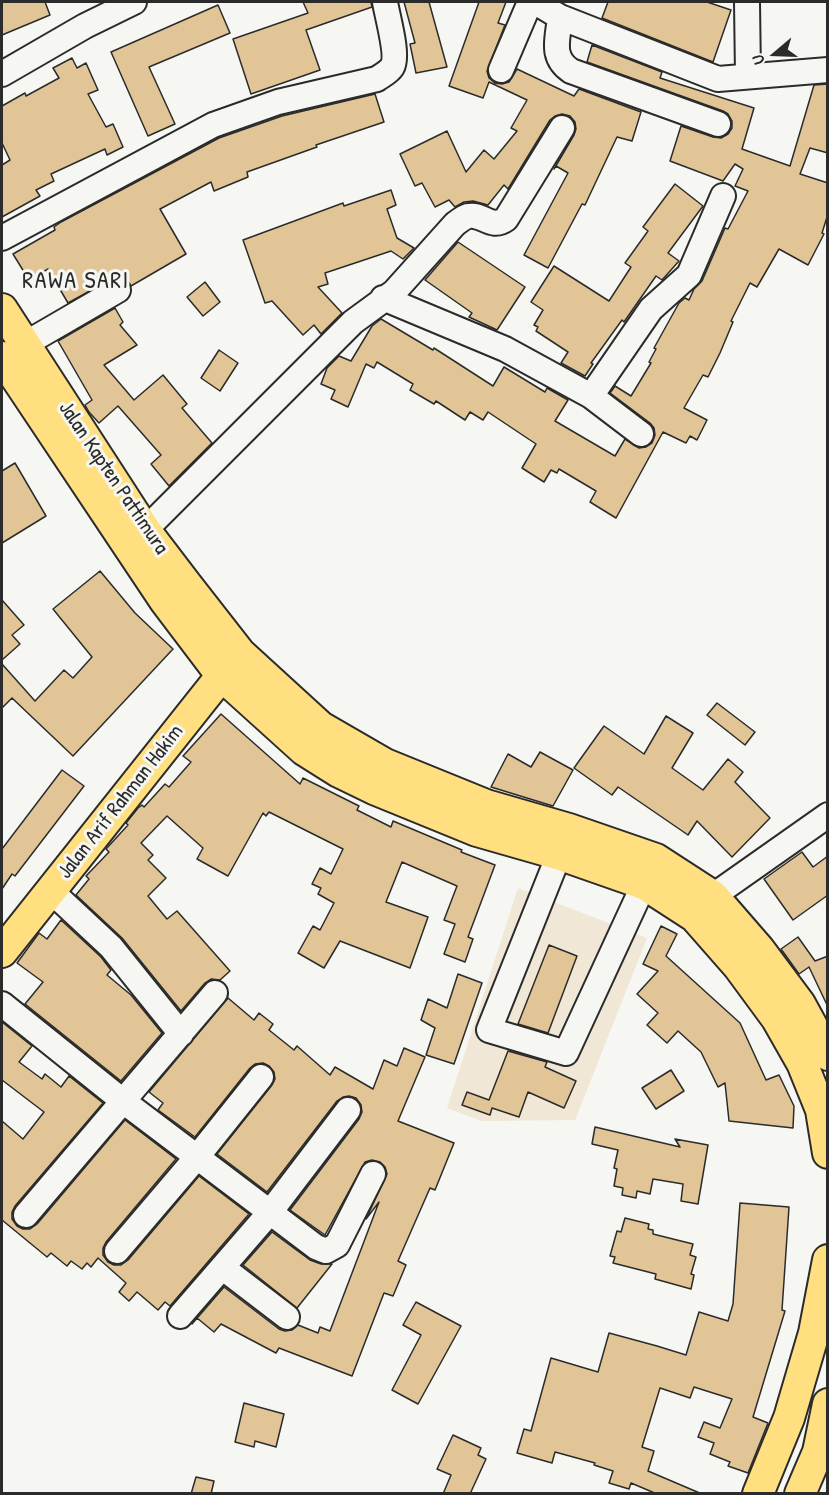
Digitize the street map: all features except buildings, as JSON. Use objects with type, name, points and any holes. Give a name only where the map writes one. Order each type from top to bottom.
[{"type":"main road","name":"Jalan Kapten Pattimura","points":[[2,309],[13,351],[165,601],[226,658]]},
{"type":"main road","name":"Jalan Kapten Pattimura","points":[[13,351],[146,530],[226,658]]},
{"type":"main road","points":[[226,658],[304,750],[339,772],[374,789],[477,831],[565,842],[713,896],[759,949],[800,1004],[828,1055]]},
{"type":"main road","name":"Jalan Arif Rahman Hakim","points":[[2,952],[51,891],[226,658]]},
{"type":"main road","name":"Jalan Arif Rahman Hakim","points":[[2,928],[226,658]]},
{"type":"main road","points":[[650,872],[695,917],[738,966],[777,1019],[801,1063],[821,1110],[828,1153]]},
{"type":"main road","points":[[758,1494],[789,1418],[814,1333],[828,1260]]},
{"type":"main road","points":[[800,1494],[823,1454],[828,1404]]},
{"type":"street","points":[[2,74],[85,26],[134,2]]},
{"type":"street","points":[[2,238],[213,125],[278,102],[377,78],[386,73],[393,67],[395,56],[385,2]]},
{"type":"street","points":[[501,70],[532,2],[560,17],[718,79],[828,70]]},
{"type":"street","points":[[747,2],[748,76]]},
{"type":"street","points":[[560,17],[557,56],[561,65],[571,71],[718,124]]},
{"type":"street","points":[[146,530],[353,322],[394,292],[455,224],[468,216],[478,216],[493,224],[501,224],[562,128]]},
{"type":"street","points":[[591,396],[651,309],[689,275],[723,196]]},
{"type":"street","points":[[13,351],[118,290]]},
{"type":"street","points":[[383,298],[505,349],[591,396],[641,434]]},
{"type":"street","points":[[713,896],[828,815]]},
{"type":"street","points":[[565,842],[489,1030],[566,1053],[650,872]]},
{"type":"street","points":[[51,891],[111,947],[181,1034]]},
{"type":"street","points":[[26,1215],[215,993]]},
{"type":"street","points":[[2,1004],[123,1101],[316,1247],[326,1251],[337,1245],[373,1174]]},
{"type":"street","points":[[117,1251],[261,1077]]},
{"type":"street","points":[[180,1316],[271,1211],[348,1110]]},
{"type":"street","points":[[223,1268],[287,1317]]},
{"type":"shaded area","points":[[518,888],[647,938],[575,1120],[482,1121],[447,1108]]},
{"type":"district","name":"RAWA SARI","points":[[76,282]]}]
